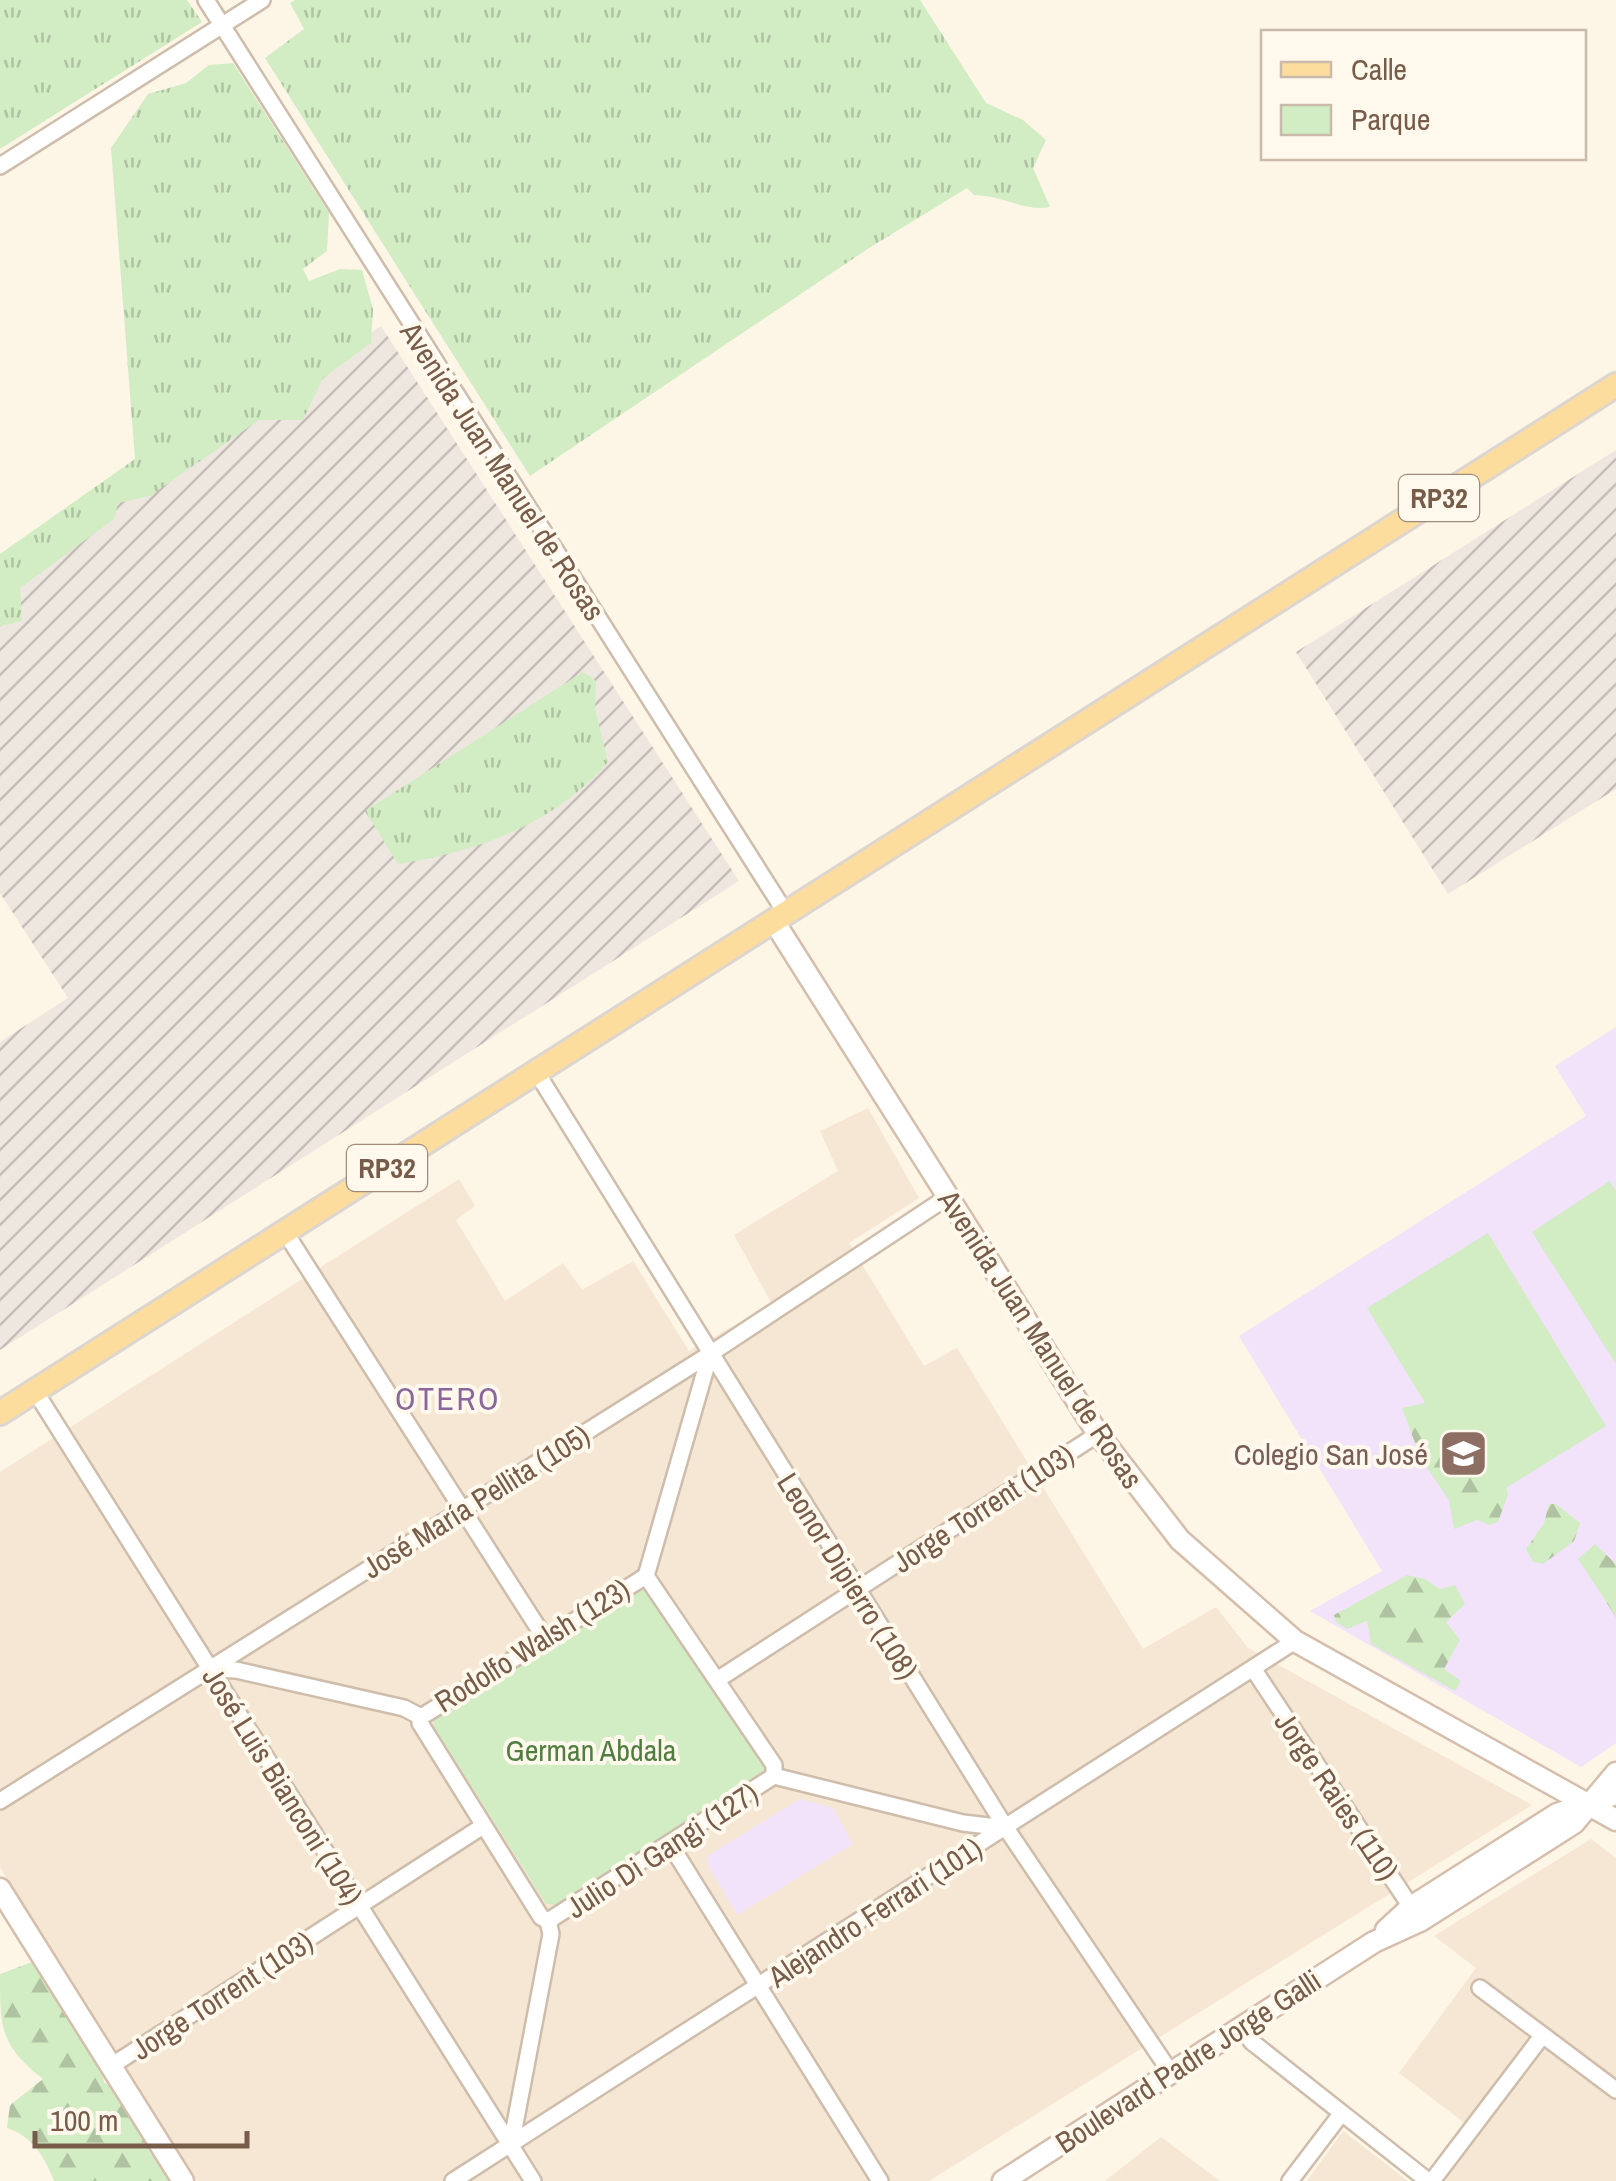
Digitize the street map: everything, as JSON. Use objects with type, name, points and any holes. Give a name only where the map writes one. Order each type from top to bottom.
[{"type":"main road","name":"RP32","points":[[0,1413],[1616,385]]},
{"type":"main road","name":"Avenida Juan Manuel de Rosas","points":[[781,919],[1098,1434],[1180,1540],[1295,1641],[1616,1820]]},
{"type":"main road","name":"Boulevard Padre Jorge Galli","points":[[1003,2181],[1416,1914],[1574,1823],[1616,1773]]},
{"type":"main road","points":[[1589,1803],[1616,1794]]},
{"type":"main road","points":[[0,1890],[183,2181]]},
{"type":"street","name":"Avenida Juan Manuel de Rosas","points":[[206,0],[781,919]]},
{"type":"street","points":[[0,166],[262,0]]},
{"type":"street","name":"Leonor Dipierro (108)","points":[[537,1073],[1006,1828],[1170,2072]]},
{"type":"street","name":"José María Pellita (105)","points":[[0,1801],[710,1354],[949,1196]]},
{"type":"street","points":[[285,1232],[544,1637]]},
{"type":"street","points":[[710,1354],[646,1576],[774,1766],[774,1776],[963,1823],[1006,1828]]},
{"type":"street","name":"José Luis Bianconi (104)","points":[[35,1391],[533,2181]]},
{"type":"street","name":"Jorge Torrent (103)","points":[[717,1680],[1098,1434]]},
{"type":"street","name":"Rodolfo Walsh (123)","points":[[420,1716],[646,1576]]},
{"type":"street","name":"Alejandro Ferrari (101)","points":[[453,2181],[1295,1641]]},
{"type":"street","points":[[209,1669],[236,1670],[404,1708],[420,1716],[420,1723],[483,1826],[548,1921],[551,1934],[511,2145]]},
{"type":"street","name":"Jorge Raies (110)","points":[[1254,1670],[1416,1914]]},
{"type":"street","name":"Julio Di Gangi (127)","points":[[548,1921],[774,1776]]},
{"type":"street","name":"Jorge Torrent (103)","points":[[111,2066],[483,1826]]},
{"type":"street","points":[[670,1844],[880,2181]]},
{"type":"street","points":[[1480,1988],[1616,2090]]},
{"type":"street","points":[[1241,2026],[1252,2042],[1430,2181],[1542,2036]]},
{"type":"street","points":[[1290,2181],[1341,2114]]},
{"type":"shaded area","points":[[381,326],[739,881],[0,1350],[0,1042],[68,998],[0,893],[0,582]]},
{"type":"shaded area","points":[[1616,450],[1616,789],[1448,894],[1296,652]]},
{"type":"shaded area","name":"Colegio San José","points":[[1616,1027],[1616,1743],[1581,1767],[1310,1611],[1382,1571],[1239,1336],[1586,1116],[1555,1066]]},
{"type":"shaded area","points":[[868,1108],[919,1198],[849,1243],[924,1366],[957,1348],[1143,1649],[1216,1607],[1248,1648],[1532,1805],[929,2181],[197,2181],[0,1867],[0,1472],[459,1179],[475,1206],[456,1220],[505,1301],[563,1263],[582,1290],[633,1261],[689,1351],[772,1304],[734,1235],[838,1171],[820,1131]]},
{"type":"shaded area","points":[[800,1799],[833,1808],[853,1844],[737,1915],[707,1864],[707,1856]]},
{"type":"shaded area","points":[[1591,1839],[1616,1858],[1616,2181],[1437,2181],[1475,2131],[1399,2073],[1476,1968],[1434,1936]]},
{"type":"shaded area","points":[[1343,2131],[1408,2181],[1307,2181]]},
{"type":"shaded area","points":[[1161,2137],[1220,2181],[1105,2181]]},
{"type":"green space","points":[[0,0],[187,0],[202,22],[0,149]]},
{"type":"green space","points":[[920,0],[986,103],[1023,120],[1046,140],[1033,168],[1050,207],[974,195],[967,188],[869,248],[530,476],[265,58],[304,29],[290,3]]},
{"type":"green space","points":[[233,63],[329,213],[327,251],[303,269],[309,281],[340,269],[362,270],[373,309],[371,343],[323,378],[303,420],[259,420],[150,496],[118,503],[114,519],[20,588],[22,621],[0,626],[0,554],[135,459],[111,148],[148,94],[186,83],[209,65]]},
{"type":"green space","points":[[583,672],[596,681],[595,709],[608,762],[587,784],[539,819],[513,832],[486,843],[398,864],[365,811]]},
{"type":"green space","points":[[1610,1181],[1616,1191],[1616,1364],[1532,1232]]},
{"type":"green space","points":[[1488,1233],[1606,1426],[1485,1501],[1367,1308]]},
{"type":"green space","points":[[1443,1399],[1505,1482],[1508,1494],[1498,1522],[1489,1525],[1477,1520],[1454,1529],[1449,1500],[1421,1459],[1402,1408]]},
{"type":"green space","points":[[1549,1504],[1556,1504],[1580,1523],[1574,1541],[1543,1564],[1533,1562],[1526,1549],[1544,1523]]},
{"type":"green space","points":[[1595,1544],[1616,1564],[1616,1617],[1578,1559]]},
{"type":"green space","points":[[1407,1575],[1425,1579],[1440,1589],[1455,1585],[1465,1604],[1446,1622],[1460,1640],[1444,1669],[1461,1681],[1455,1691],[1371,1644],[1367,1621],[1347,1629],[1336,1622],[1334,1615]]},
{"type":"green space","name":"German Abdala","points":[[636,1589],[648,1591],[766,1769],[763,1776],[558,1905],[546,1904],[434,1727],[433,1717]]},
{"type":"green space","points":[[35,1961],[86,2043],[104,2082],[113,2088],[147,2140],[148,2150],[174,2181],[54,2181],[36,2148],[24,2136],[7,2128],[10,2105],[43,2079],[18,2056],[5,2034],[0,1974]]},
{"type":"place","name":"Colegio San José","points":[[1463,1454]]},
{"type":"district","name":"OTERO","points":[[448,1398]]}]
